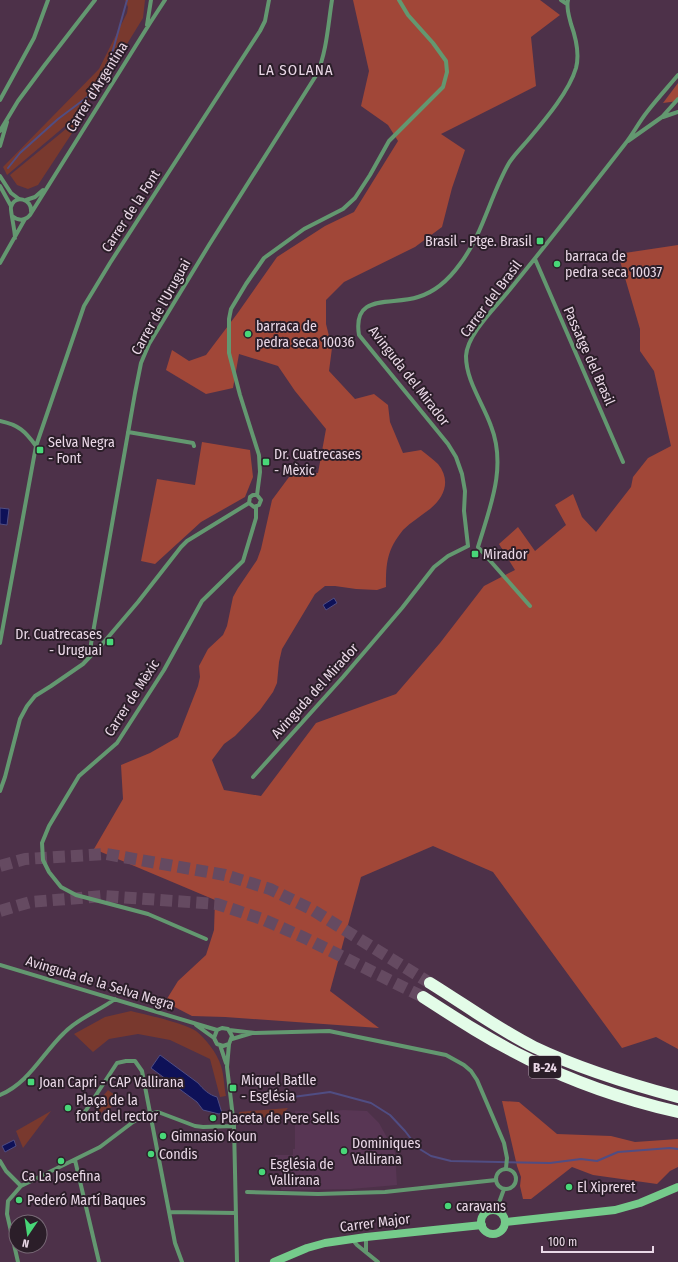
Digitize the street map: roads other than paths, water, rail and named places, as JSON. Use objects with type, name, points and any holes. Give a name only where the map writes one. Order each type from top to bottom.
[{"type":"highway","name":"B-24","points":[[430,983],[534,1047],[592,1071],[634,1086],[678,1097]]},
{"type":"highway","name":"B-24","points":[[422,997],[481,1034],[529,1060],[588,1085],[631,1100],[678,1112]]},
{"type":"street","points":[[0,100],[34,38],[48,0]]},
{"type":"street","points":[[0,131],[44,66],[95,0]]},
{"type":"street","points":[[146,28],[151,0]]},
{"type":"street","points":[[158,0],[162,5]]},
{"type":"street","name":"Carrer d'Argentina","points":[[31,212],[146,28],[166,0]]},
{"type":"street","name":"Carrer de la Font","points":[[36,446],[84,306],[110,263],[260,31],[265,21],[269,0]]},
{"type":"street","name":"Carrer de l'Uruguai","points":[[91,655],[91,644],[135,393],[143,356],[164,317],[317,74],[326,46],[332,0]]},
{"type":"street","points":[[257,495],[260,472],[259,455],[240,395],[229,353],[228,319],[231,309],[264,258],[304,229],[343,209],[354,198],[370,175],[389,141],[443,87],[447,68],[444,57],[408,15],[399,0]]},
{"type":"street","points":[[561,0],[567,2]]},
{"type":"street","name":"Avinguda del Mirador","points":[[253,777],[343,677],[402,608],[434,567],[448,556],[468,546],[464,511],[465,491],[462,474],[456,457],[448,444],[359,335],[359,316],[367,306],[375,302],[418,297],[441,285],[451,275],[469,251],[509,163],[557,103],[572,81],[578,61],[578,52],[568,14],[567,2]]},
{"type":"street","name":"Carrer del Brasil","points":[[478,546],[493,499],[499,459],[491,426],[470,378],[466,356],[468,347],[484,321],[535,259],[626,142],[646,113],[678,75]]},
{"type":"street","points":[[626,142],[662,117],[678,99]]},
{"type":"street","points":[[662,117],[678,112]]},
{"type":"street","points":[[0,146],[8,118]]},
{"type":"street","points":[[0,176],[11,193],[19,199],[26,200],[30,205],[31,212],[25,219],[0,263]]},
{"type":"street","points":[[0,186],[11,206],[15,238]]},
{"type":"street","name":"Carrer d'Argentina","points":[[26,200],[39,194],[48,186]]},
{"type":"street","points":[[11,206],[19,199]]},
{"type":"street","points":[[12,216],[18,220],[25,219]]},
{"type":"street","name":"Passatge del Brasil","points":[[535,259],[623,462]]},
{"type":"street","points":[[0,421],[9,422],[25,431],[36,446],[0,643]]},
{"type":"street","points":[[128,432],[193,444],[194,446]]},
{"type":"street","points":[[249,504],[250,497],[257,495]]},
{"type":"street","points":[[249,504],[256,507],[259,505],[261,498],[257,495]]},
{"type":"street","points":[[0,791],[20,719],[27,706],[35,696],[83,664],[138,602],[187,541],[249,504]]},
{"type":"street","name":"Carrer de Mèxic","points":[[206,939],[148,914],[76,895],[61,887],[49,872],[43,860],[42,843],[49,826],[79,776],[117,743],[164,670],[202,600],[243,561],[256,518],[256,507]]},
{"type":"street","points":[[468,546],[478,546],[530,606]]},
{"type":"street","name":"Avinguda de la Selva Negra","points":[[0,965],[217,1030],[222,1028],[255,1033]]},
{"type":"street","points":[[0,1094],[15,1087],[24,1079],[56,1041],[71,1026],[115,999]]},
{"type":"street","name":"Avinguda de la Selva Negra","points":[[193,1022],[214,1038],[215,1042],[220,1045],[227,1067],[234,1126],[237,1262]]},
{"type":"street","points":[[214,1038],[217,1030]]},
{"type":"street","points":[[229,1030],[232,1034],[232,1039],[255,1033],[329,1031],[446,1055],[471,1071],[477,1080],[490,1107],[504,1143],[506,1168]]},
{"type":"street","name":"Avinguda de la Selva Negra","points":[[227,1067],[229,1044],[232,1039]]},
{"type":"street","points":[[220,1045],[229,1044]]},
{"type":"street","points":[[79,1121],[117,1063],[135,1061],[142,1071],[175,1243],[182,1262]]},
{"type":"street","points":[[18,1262],[7,1214],[8,1201],[21,1186],[100,1147],[133,1122],[144,1115],[151,1113],[158,1112],[195,1126],[234,1126]]},
{"type":"street","points":[[75,1160],[99,1262]]},
{"type":"street","points":[[0,1161],[6,1171],[21,1186]]},
{"type":"street","points":[[506,1168],[512,1171],[516,1176],[515,1183],[510,1188],[499,1186],[496,1180],[498,1172],[506,1168]]},
{"type":"street","points":[[247,1192],[298,1194],[384,1192],[496,1180]]},
{"type":"street","points":[[505,1222],[615,1210],[640,1203],[678,1187]]},
{"type":"street","points":[[496,1210],[504,1188]]},
{"type":"street","points":[[235,1192],[242,1192]]},
{"type":"street","points":[[496,1210],[502,1215],[505,1222],[501,1231],[494,1234],[486,1232],[482,1225],[484,1215],[488,1212],[496,1210]]},
{"type":"street","points":[[169,1212],[236,1213]]},
{"type":"street","name":"Carrer Major","points":[[274,1262],[319,1244],[366,1237],[482,1225]]},
{"type":"street","points":[[366,1237],[366,1252]]},
{"type":"street","points":[[352,1239],[378,1262]]},
{"type":"waterway","points":[[8,168],[20,153],[58,119],[90,95],[111,57],[127,0]]},
{"type":"waterway","points":[[293,1097],[330,1092],[371,1103],[390,1115],[418,1148],[431,1156],[451,1161],[550,1163],[581,1159],[597,1161],[618,1152],[670,1148],[678,1149]]},
{"type":"tunnel","points":[[0,866],[25,859],[106,854],[225,875],[270,889],[311,909],[430,983]]},
{"type":"tunnel","points":[[0,911],[30,902],[103,896],[217,904],[262,919],[305,938],[423,997]]},
{"type":"place","name":"Brasil - Ptge. Brasil","points":[[540,241]]},
{"type":"place","name":"barraca de pedra seca 10037","points":[[557,264]]},
{"type":"place","name":"barraca de pedra seca 10036","points":[[248,334]]},
{"type":"place","name":"Selva Negra - Font","points":[[40,450]]},
{"type":"place","name":"Dr. Cuatrecases - Mèxic","points":[[266,462]]},
{"type":"place","name":"Mirador","points":[[475,554]]},
{"type":"place","name":"Dr. Cuatrecases - Uruguai","points":[[110,642]]},
{"type":"place","name":"Joan Capri - CAP Vallirana","points":[[31,1082]]},
{"type":"place","name":"Miquel Batlle - Església","points":[[233,1088]]},
{"type":"place","name":"Plaça de la font del rector","points":[[68,1108]]},
{"type":"place","name":"Placeta de Pere Sells","points":[[213,1118]]},
{"type":"place","name":"Gimnasio Koun","points":[[163,1136]]},
{"type":"place","name":"Dominiques Vallirana","points":[[344,1151]]},
{"type":"place","name":"Condis","points":[[151,1154]]},
{"type":"place","name":"Ca La Josefina","points":[[61,1161]]},
{"type":"place","name":"Església de Vallirana","points":[[262,1172]]},
{"type":"place","name":"El Xipreret","points":[[569,1187]]},
{"type":"place","name":"Pederó Martí Baques","points":[[19,1200]]},
{"type":"place","name":"caravans","points":[[448,1206]]},
{"type":"district","name":"LA SOLANA","points":[[296,70]]}]
